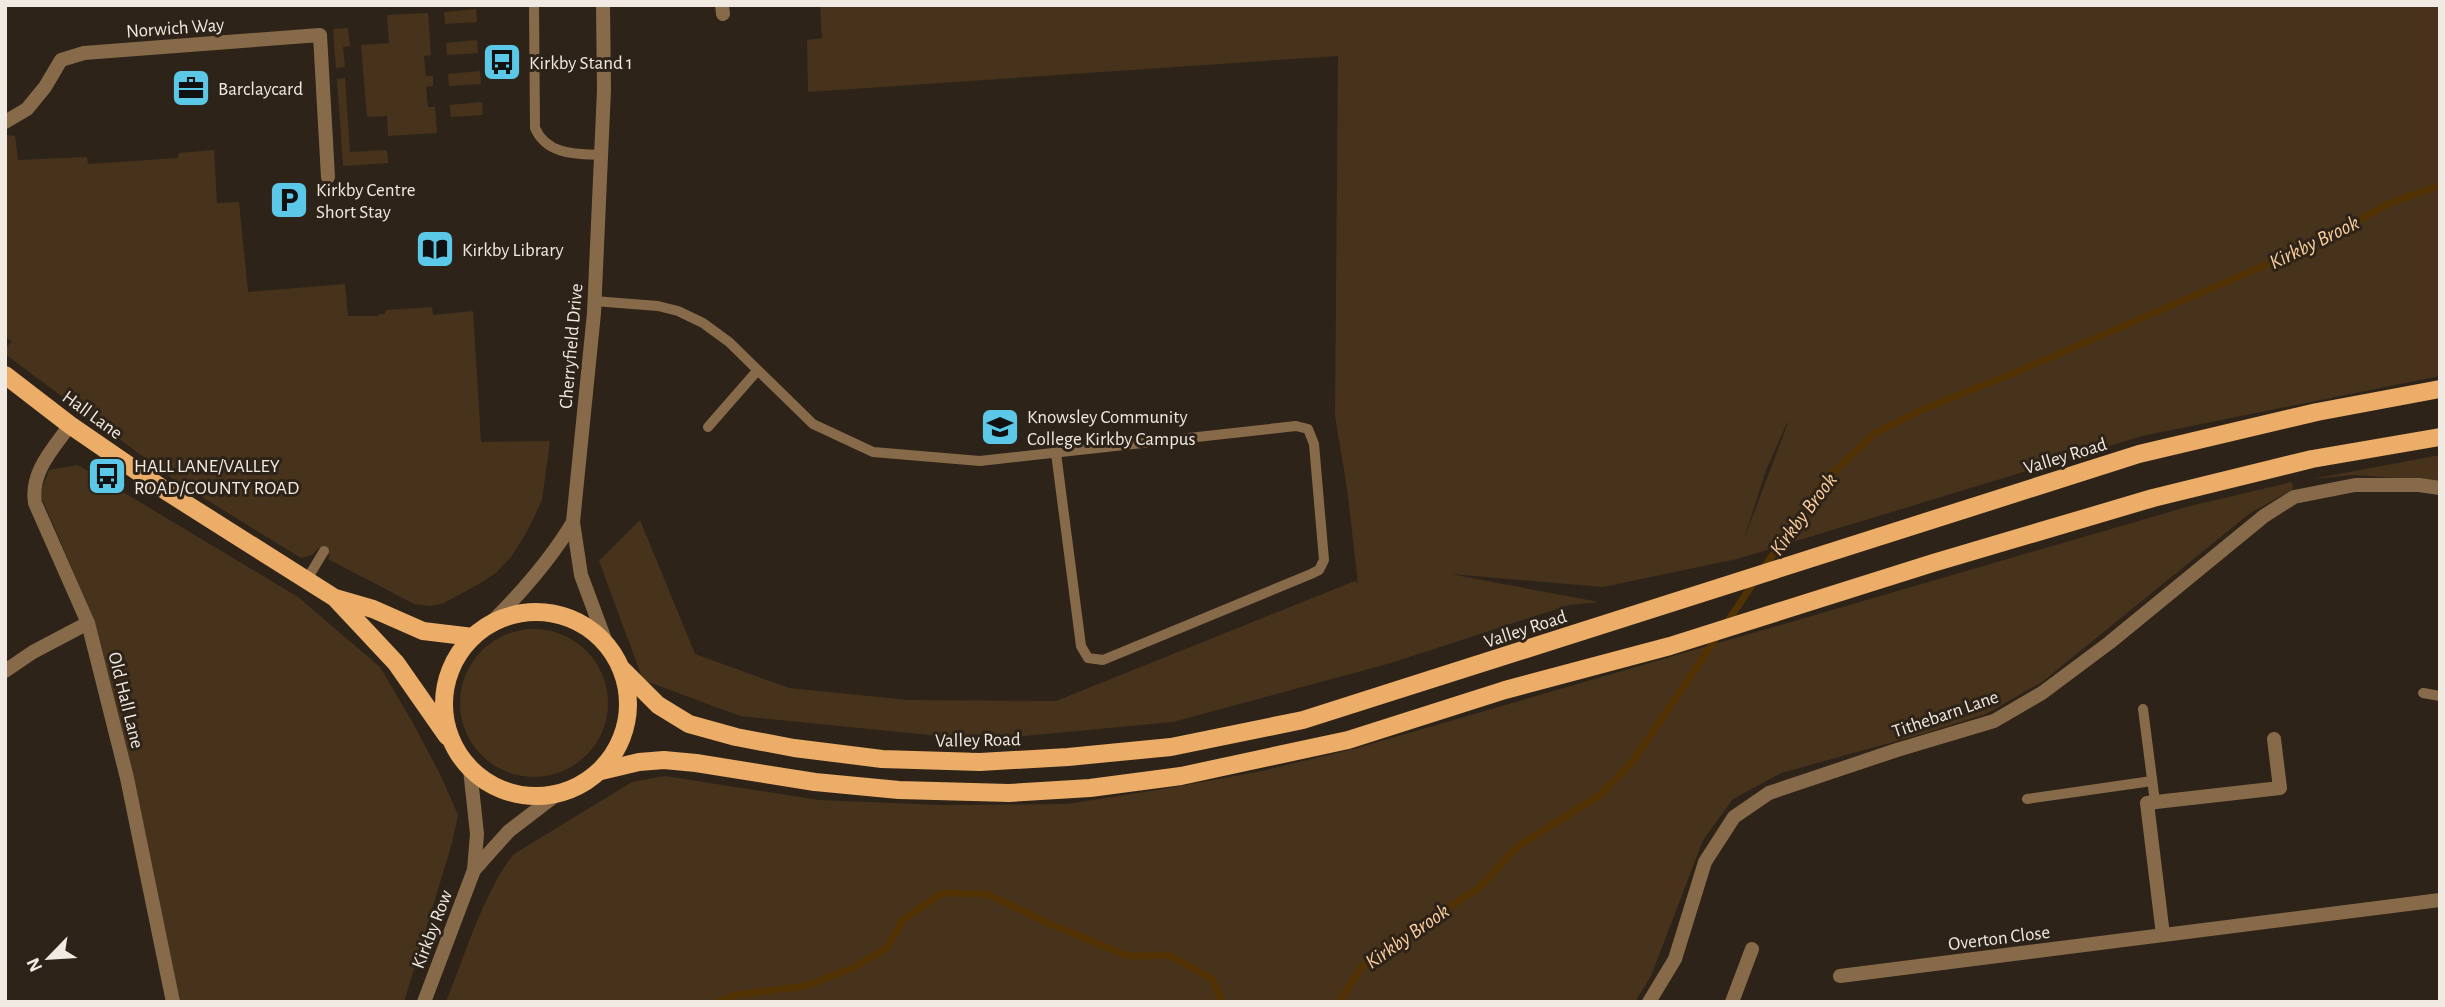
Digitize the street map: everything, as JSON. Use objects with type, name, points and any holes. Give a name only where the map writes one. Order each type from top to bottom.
[{"type":"main road","name":"Hall Lane","points":[[5,375],[69,425],[209,520],[335,598],[373,609],[423,631],[473,637]]},
{"type":"main road","name":"Valley Road","points":[[623,670],[658,705],[677,718],[736,737],[794,748],[882,759],[980,762],[1171,747],[1303,720],[2139,454],[2317,412],[2440,389]]},
{"type":"main road","points":[[601,771],[639,762],[664,760],[815,782],[899,790],[1009,793],[1090,788],[1181,776],[1348,740],[1505,690],[1670,646],[2153,498],[2312,459],[2440,437]]},
{"type":"main road","name":"Hall Lane","points":[[335,598],[396,663],[454,747]]},
{"type":"main road","points":[[521,613],[553,613],[583,624],[607,645],[623,670],[629,697],[627,724],[618,750],[601,771],[580,786],[556,795],[525,796],[495,787],[470,769],[454,747],[446,724],[444,701],[448,677],[458,655],[473,637],[491,623],[521,613]]},
{"type":"street","name":"Cherryfield Drive","points":[[603,5],[604,90],[594,301],[572,522],[580,575],[607,645]]},
{"type":"street","name":"Norwich Way","points":[[5,122],[27,109],[61,60],[69,57],[84,53],[320,35],[328,177]]},
{"type":"street","name":"Old Hall Lane","points":[[69,425],[37,473],[33,488],[40,517],[88,623],[127,778],[173,1002]]},
{"type":"street","name":"Tithebarn Lane","points":[[1649,1002],[1675,959],[1704,862],[1734,817],[1769,793],[1994,721],[2049,688],[2109,643],[2264,516],[2294,497],[2355,485],[2419,485],[2440,488]]},
{"type":"street","name":"Cherryfield Drive","points":[[491,623],[516,598],[551,555],[572,522]]},
{"type":"street","points":[[5,671],[33,652],[88,623]]},
{"type":"street","points":[[2163,935],[2147,803],[2280,788],[2274,739]]},
{"type":"street","name":"Kirkby Row","points":[[424,1002],[474,870],[477,834],[470,769]]},
{"type":"street","name":"Kirkby Row","points":[[474,870],[509,831],[556,795]]},
{"type":"street","name":"Overton Close","points":[[1840,976],[2440,900]]},
{"type":"street","points":[[1732,1002],[1752,949]]},
{"type":"lane","points":[[534,5],[535,128],[544,143],[555,150],[601,155]]},
{"type":"lane","points":[[594,301],[636,303],[678,311],[703,323],[729,342],[813,424],[873,452],[980,461],[1296,426],[1308,429],[1314,444],[1324,560],[1319,570],[1311,575],[1103,660],[1088,658],[1081,646],[1055,453]]},
{"type":"lane","points":[[708,427],[757,371]]},
{"type":"lane","points":[[306,581],[324,551]]},
{"type":"lane","points":[[2423,693],[2440,696]]},
{"type":"lane","points":[[2143,709],[2155,802]]},
{"type":"lane","points":[[2027,799],[2152,781]]},
{"type":"shaded area","points":[[820,5],[2440,5],[2440,376],[2142,436],[1737,559],[1603,587],[1450,574],[1599,602],[1569,605],[1391,663],[1173,722],[980,740],[740,716],[643,680],[599,561],[640,520],[695,654],[789,688],[908,700],[1056,701],[1355,581],[1358,584],[1347,488],[1335,416],[1338,56],[808,92],[807,40],[822,38]],"holes":[[[1788,423],[1744,539],[1766,470]]]},
{"type":"shaded area","points":[[476,9],[477,22],[445,24],[444,12]]},
{"type":"shaded area","points":[[428,13],[431,55],[424,56],[426,76],[433,76],[433,86],[426,87],[428,107],[435,107],[437,133],[388,136],[387,116],[367,117],[361,45],[389,43],[387,15]]},
{"type":"shaded area","points":[[348,28],[350,46],[343,47],[345,67],[336,68],[333,29]]},
{"type":"shaded area","points":[[477,40],[478,53],[447,55],[446,43]]},
{"type":"shaded area","points":[[480,71],[481,84],[449,86],[448,74]]},
{"type":"shaded area","points":[[345,78],[350,152],[387,150],[388,163],[343,166],[337,79]]},
{"type":"shaded area","points":[[482,102],[483,115],[451,117],[450,105]]},
{"type":"shaded area","points":[[5,135],[15,136],[18,160],[87,157],[88,164],[178,158],[179,153],[214,150],[217,203],[239,202],[248,292],[345,284],[348,316],[378,316],[385,314],[386,310],[432,307],[433,315],[473,311],[481,442],[550,441],[542,500],[511,557],[496,573],[444,603],[430,606],[414,604],[328,559],[330,556],[319,548],[312,555],[301,558],[176,481],[5,354],[5,348],[12,342],[5,336]]},
{"type":"shaded area","points":[[2440,455],[2440,481],[2354,475],[2312,479]]},
{"type":"shaded area","points":[[78,465],[298,597],[380,667],[441,776],[458,815],[404,1002],[178,1002],[94,620],[40,494],[49,470]]},
{"type":"shaded area","points":[[2292,482],[2293,489],[2249,514],[2042,682],[1986,714],[1781,773],[1733,799],[1703,840],[1651,976],[1635,1002],[446,1002],[484,905],[514,854],[632,782],[665,776],[819,800],[940,805],[1067,804],[1169,788],[1262,771],[1357,748],[2190,506]]},
{"type":"shaded area","points":[[534,629],[562,634],[587,650],[603,675],[608,703],[603,731],[587,756],[562,772],[534,777],[506,772],[481,756],[465,731],[460,703],[465,675],[481,650],[506,634]]},
{"type":"waterway","name":"Kirkby Brook","points":[[1763,569],[1822,483],[1875,433],[1919,411],[2324,240],[2388,204],[2440,185]]},
{"type":"waterway","name":"Kirkby Brook","points":[[1726,624],[1756,579]]},
{"type":"waterway","name":"Kirkby Brook","points":[[1339,1002],[1361,968],[1380,951],[1479,888],[1518,846],[1600,795],[1633,761],[1719,634]]},
{"type":"waterway","name":"Kirkby Brook","points":[[718,1002],[735,995],[806,986],[855,967],[887,948],[903,920],[942,893],[987,894],[1128,956],[1169,955],[1212,979],[1222,1002]]},
{"type":"place","name":"Kirkby Stand 1","points":[[502,62]]},
{"type":"place","name":"Barclaycard","points":[[191,88]]},
{"type":"place","name":"Kirkby Centre Short Stay","points":[[289,200]]},
{"type":"place","name":"Kirkby Library","points":[[435,249]]},
{"type":"place","name":"Knowsley Community College Kirkby Campus","points":[[1000,427]]},
{"type":"place","name":"HALL LANE/VALLEY ROAD/COUNTY ROAD","points":[[107,476]]}]
